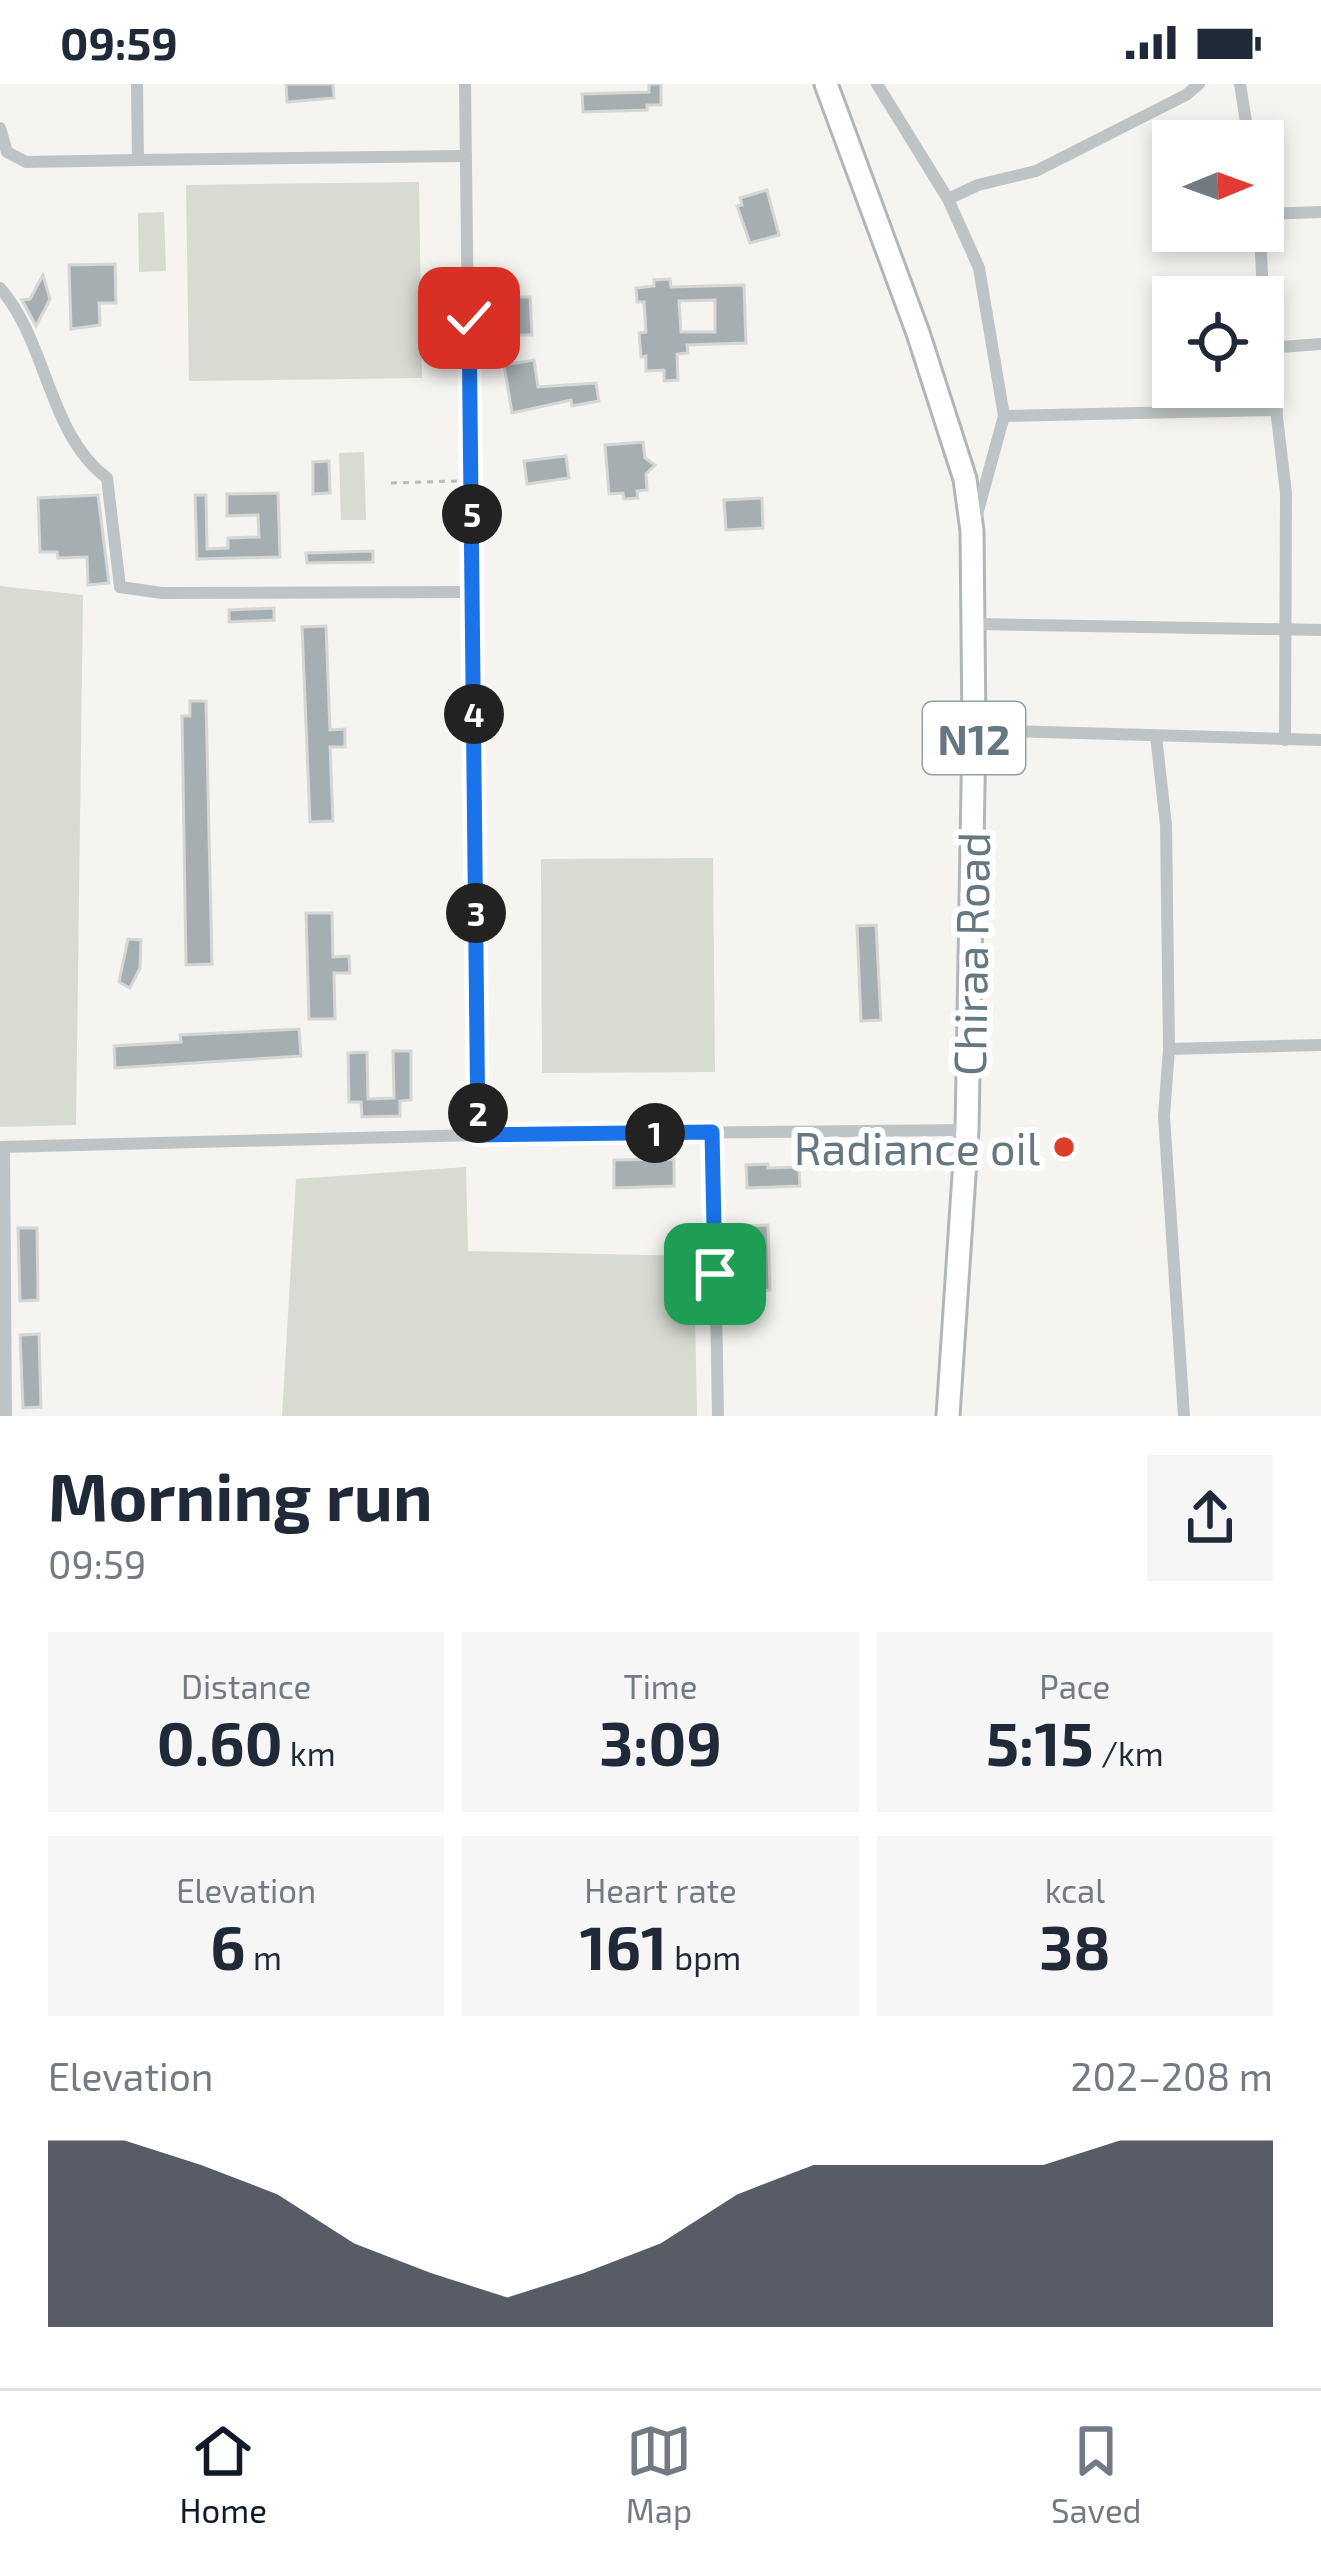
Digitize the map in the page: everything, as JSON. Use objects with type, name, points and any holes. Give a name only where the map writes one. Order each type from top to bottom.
[{"type":"highway","name":"Chiraa Road","points":[[826,84],[925,353],[965,479],[972,530],[975,624],[967,1130],[948,1416]]},
{"type":"street","points":[[137,84],[138,160]]},
{"type":"street","points":[[465,84],[478,1135]]},
{"type":"street","points":[[877,84],[948,199],[979,268],[1004,416],[972,530]]},
{"type":"street","points":[[948,199],[979,185],[1036,171],[1199,84]]},
{"type":"street","points":[[1240,84],[1246,120]]},
{"type":"street","points":[[0,128],[7,152],[26,162],[466,156]]},
{"type":"street","points":[[1284,213],[1321,212]]},
{"type":"street","points":[[0,287],[40,357],[79,453],[107,478],[120,587],[162,593],[473,592]]},
{"type":"street","points":[[1284,347],[1321,344]]},
{"type":"street","points":[[1004,416],[1277,410],[1286,493],[1285,740]]},
{"type":"street","points":[[975,624],[1321,630]]},
{"type":"street","points":[[974,730],[1321,740]]},
{"type":"street","points":[[1156,736],[1166,825],[1169,1049],[1164,1117],[1184,1416]]},
{"type":"street","points":[[1169,1049],[1321,1045]]},
{"type":"street","points":[[6,1416],[2,1147],[478,1135],[967,1130]]},
{"type":"street","points":[[712,1132],[718,1416]]},
{"type":"path","points":[[391,483],[471,480]]},
{"type":"shaded area","points":[[419,182],[422,378],[189,381],[186,185]]},
{"type":"shaded area","points":[[164,212],[166,271],[139,272],[138,213]]},
{"type":"shaded area","points":[[364,452],[366,520],[341,520],[339,453]]},
{"type":"shaded area","points":[[0,586],[83,595],[76,1125],[0,1127]]},
{"type":"shaded area","points":[[713,858],[715,1072],[542,1073],[541,859]]},
{"type":"shaded area","points":[[466,1167],[468,1251],[694,1256],[697,1416],[282,1416],[296,1179]]},
{"type":"building","points":[[286,84],[333,84],[334,98],[287,102]]},
{"type":"building","points":[[649,84],[661,84],[661,105],[647,105],[647,110],[583,112],[582,94],[649,92]]},
{"type":"building","points":[[767,190],[779,235],[750,243],[737,206],[742,205],[740,198]]},
{"type":"building","points":[[115,264],[116,303],[99,303],[100,325],[71,329],[69,265]]},
{"type":"building","points":[[43,275],[50,299],[36,326],[22,300],[30,299]]},
{"type":"building","points":[[670,279],[671,287],[744,285],[746,343],[687,345],[688,353],[677,354],[678,380],[664,381],[664,370],[646,371],[639,333],[646,332],[644,302],[637,302],[636,288],[654,286],[654,280]],"holes":[[[715,300],[715,332],[681,332],[679,301]]]},
{"type":"building","points":[[512,297],[530,297],[532,335],[513,335]]},
{"type":"building","points":[[534,360],[538,387],[596,383],[599,401],[572,406],[571,400],[512,413],[504,365]]},
{"type":"building","points":[[643,442],[645,458],[655,465],[646,474],[647,490],[637,491],[638,498],[609,494],[605,445]]},
{"type":"building","points":[[566,456],[569,478],[527,484],[524,461]]},
{"type":"building","points":[[329,461],[330,493],[313,494],[313,462]]},
{"type":"building","points":[[278,493],[280,557],[197,559],[195,495],[206,495],[207,549],[228,548],[228,538],[259,537],[258,515],[227,516],[227,494]]},
{"type":"building","points":[[98,495],[109,583],[88,585],[87,557],[58,558],[57,552],[40,552],[38,498]]},
{"type":"building","points":[[762,498],[763,528],[726,530],[724,500]]},
{"type":"building","points":[[373,551],[373,562],[307,563],[306,553]]},
{"type":"building","points":[[274,608],[274,620],[229,622],[229,610]]},
{"type":"building","points":[[326,626],[330,730],[345,729],[345,747],[330,747],[333,821],[310,822],[302,627]]},
{"type":"building","points":[[190,701],[206,701],[212,964],[186,965],[182,716],[190,716]]},
{"type":"building","points":[[306,913],[332,913],[333,957],[349,956],[350,973],[334,973],[335,1019],[309,1019]]},
{"type":"building","points":[[876,925],[881,1020],[861,1021],[857,926]]},
{"type":"building","points":[[128,939],[141,940],[140,968],[130,988],[119,982]]},
{"type":"building","points":[[299,1029],[301,1056],[115,1068],[114,1046],[181,1042],[180,1035]]},
{"type":"building","points":[[393,1051],[411,1051],[411,1100],[400,1101],[400,1116],[362,1117],[361,1102],[349,1102],[348,1053],[367,1052],[368,1099],[394,1098]]},
{"type":"building","points":[[674,1159],[674,1186],[614,1188],[614,1160]]},
{"type":"building","points":[[768,1164],[768,1168],[799,1167],[800,1186],[747,1188],[746,1165]]},
{"type":"building","points":[[768,1225],[770,1290],[751,1291],[750,1260],[745,1260],[744,1249],[750,1248],[749,1226]]},
{"type":"building","points":[[18,1228],[37,1228],[38,1300],[20,1301]]},
{"type":"building","points":[[39,1334],[41,1407],[23,1408],[20,1335]]},
{"type":"place","name":"Radiance oil","points":[[1064,1147]]},
{"type":"route","points":[[469,318],[478,1135],[712,1132],[715,1274]]}]
